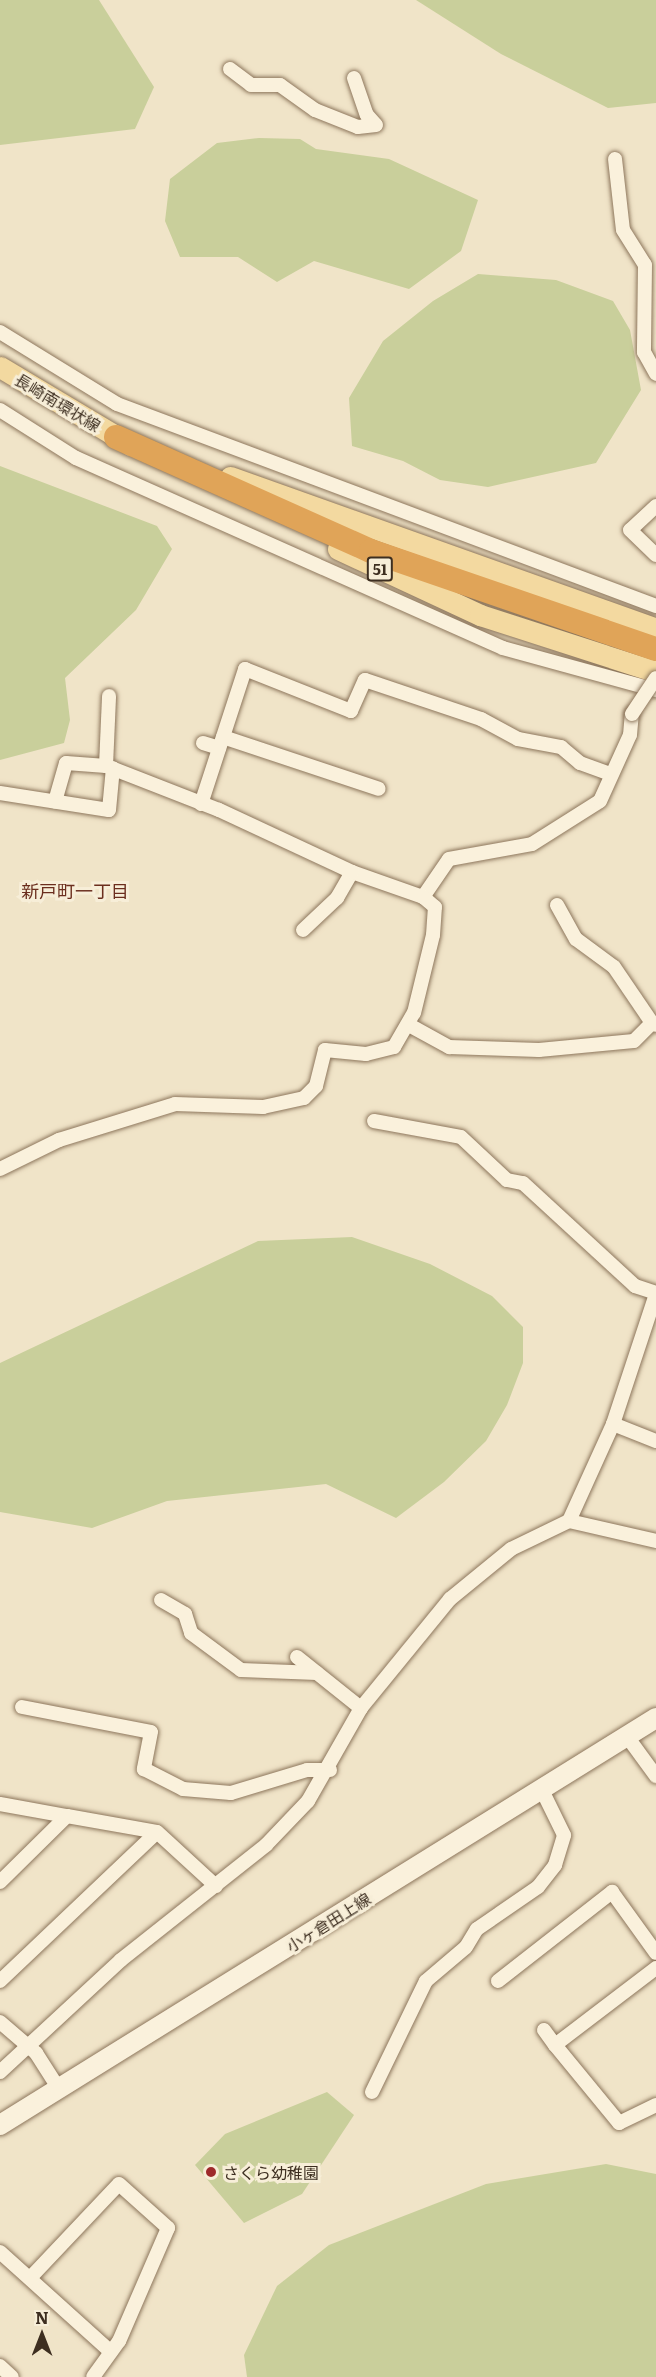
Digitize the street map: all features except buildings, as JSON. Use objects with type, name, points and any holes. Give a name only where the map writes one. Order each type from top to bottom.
[{"type":"highway","name":"51","points":[[116,437],[381,555],[656,649]]},
{"type":"main road","name":"長崎南環状線","points":[[0,367],[116,437]]},
{"type":"main road","name":"51","points":[[116,437],[656,629]]},
{"type":"main road","name":"51","points":[[116,437],[254,509],[480,615],[656,672]]},
{"type":"main road","name":"小ヶ倉田上線","points":[[0,2125],[656,1718]]},
{"type":"street","points":[[230,69],[251,85],[280,85],[315,110],[358,127],[376,125],[367,115],[354,78]]},
{"type":"street","points":[[615,159],[623,230],[645,265],[651,324],[645,352],[656,374]]},
{"type":"street","points":[[0,332],[117,404],[656,606]]},
{"type":"street","points":[[0,410],[76,458],[503,648],[656,690]]},
{"type":"street","points":[[656,506],[630,530],[656,555]]},
{"type":"street","points":[[201,804],[244,669],[351,711],[365,680],[481,719],[518,739],[561,747],[580,763],[611,774]]},
{"type":"street","points":[[423,897],[449,859],[531,844],[568,825],[600,801],[630,735],[632,714],[656,678]]},
{"type":"street","points":[[0,793],[109,810],[109,696]]},
{"type":"street","points":[[203,743],[221,742],[379,789]]},
{"type":"street","points":[[0,1169],[77,1133],[175,1104],[289,1104],[312,1093],[325,1050],[366,1054],[388,1050],[409,1025],[436,918],[435,907],[423,897],[352,872],[201,804],[110,767],[66,763],[55,801]]},
{"type":"street","points":[[303,930],[337,898],[352,872]]},
{"type":"street","points":[[409,1025],[449,1047],[539,1050],[634,1041],[654,1024],[614,967],[576,939],[557,905]]},
{"type":"street","points":[[374,1121],[461,1137],[507,1180],[523,1184],[635,1286],[656,1294],[613,1424],[569,1521]]},
{"type":"street","points":[[613,1424],[656,1441]]},
{"type":"street","points":[[0,2072],[121,1960],[266,1845],[330,1770],[361,1708],[465,1585],[511,1549],[569,1521],[656,1541]]},
{"type":"street","points":[[161,1600],[185,1614],[191,1633],[241,1670],[317,1673]]},
{"type":"street","points":[[297,1657],[361,1708]]},
{"type":"street","points":[[22,1707],[151,1732],[144,1769],[183,1789],[231,1793],[307,1770],[330,1770]]},
{"type":"street","points":[[626,1736],[656,1776]]},
{"type":"street","points":[[372,2092],[426,1981],[466,1947],[477,1929],[538,1887],[555,1865],[564,1835],[541,1788]]},
{"type":"street","points":[[0,1804],[157,1832],[216,1886]]},
{"type":"street","points":[[0,1882],[67,1816]]},
{"type":"street","points":[[0,1981],[157,1832]]},
{"type":"street","points":[[498,1981],[612,1892],[656,1953]]},
{"type":"street","points":[[555,2045],[656,1968]]},
{"type":"street","points":[[0,2022],[26,2046],[59,2089]]},
{"type":"street","points":[[544,2030],[619,2123],[656,2105]]},
{"type":"street","points":[[30,2278],[119,2184],[168,2228],[111,2352],[93,2377]]},
{"type":"street","points":[[0,2252],[111,2352]]},
{"type":"green space","points":[[0,0],[99,0],[154,87],[135,129],[0,145]]},
{"type":"green space","points":[[416,0],[656,0],[656,103],[608,108],[501,54]]},
{"type":"green space","points":[[259,138],[300,139],[316,149],[389,159],[478,200],[461,251],[409,289],[314,261],[277,282],[238,257],[180,257],[165,221],[170,179],[217,143]]},
{"type":"green space","points":[[478,274],[556,280],[613,301],[630,330],[641,390],[596,463],[488,487],[440,480],[403,461],[352,446],[349,398],[383,341],[433,301]]},
{"type":"green space","points":[[0,466],[157,526],[172,549],[136,610],[65,678],[70,720],[64,743],[0,760]]},
{"type":"green space","points":[[352,1237],[430,1264],[492,1296],[523,1327],[523,1363],[507,1405],[486,1441],[444,1482],[396,1518],[326,1484],[167,1501],[92,1528],[0,1512],[0,1363],[258,1241]]},
{"type":"green space","points":[[327,2092],[354,2115],[302,2194],[244,2223],[195,2165],[225,2134]]},
{"type":"green space","points":[[606,2164],[656,2174],[656,2377],[247,2377],[244,2355],[277,2286],[329,2245],[486,2184]]},
{"type":"place","name":"さくら幼稚園","points":[[211,2172]]},
{"type":"district","name":"新戸町一丁目","points":[[75,891]]}]
